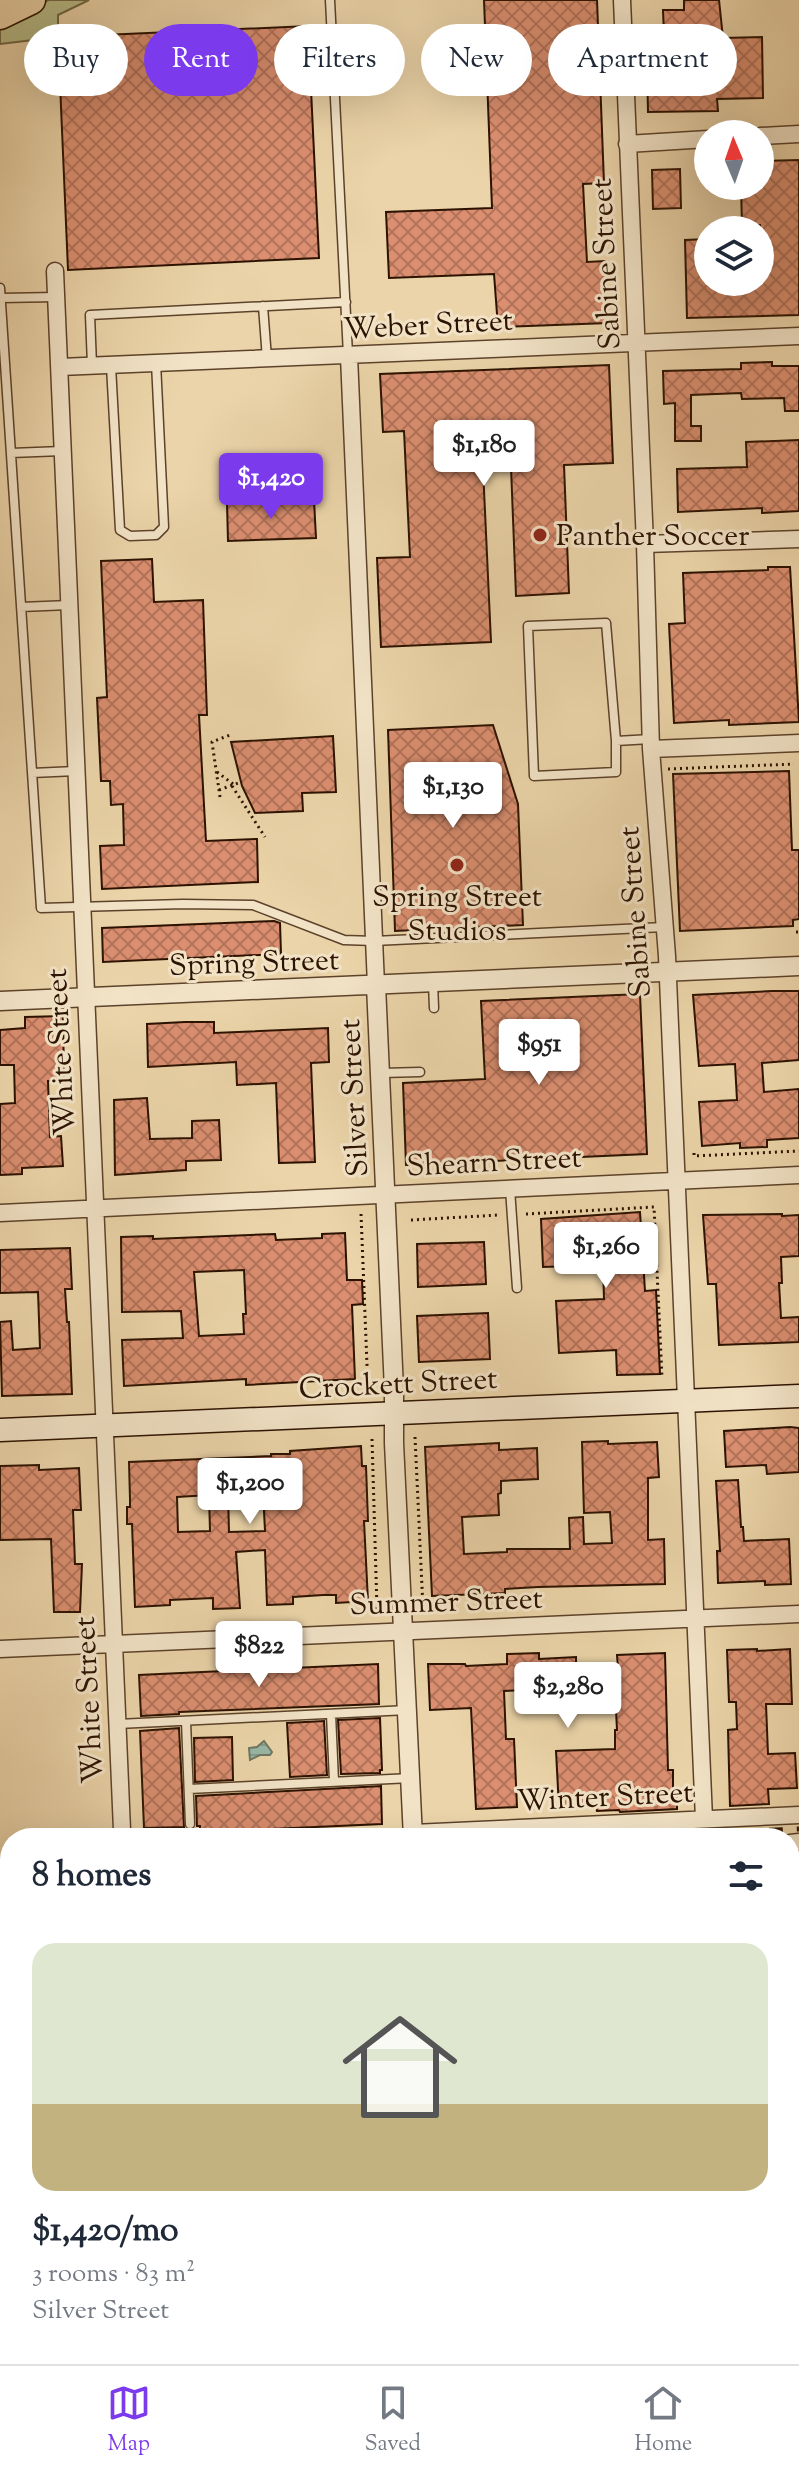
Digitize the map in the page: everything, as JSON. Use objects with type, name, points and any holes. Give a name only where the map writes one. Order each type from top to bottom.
[{"type":"highway","points":[[0,15],[31,0]]},
{"type":"main road","name":"Crockett Street","points":[[0,1430],[799,1396]]},
{"type":"street","name":"Sabine Street","points":[[622,0],[652,770],[667,972],[704,1819]]},
{"type":"street","points":[[774,135],[799,134]]},
{"type":"street","points":[[627,144],[694,140]]},
{"type":"street","name":"White Street","points":[[55,271],[122,1828]]},
{"type":"street","name":"Weber Street","points":[[60,367],[799,336]]},
{"type":"street","name":"Silver Street","points":[[349,356],[413,1828]]},
{"type":"street","points":[[645,544],[799,539]]},
{"type":"street","points":[[651,744],[799,743]]},
{"type":"street","name":"Spring Street","points":[[0,1001],[799,966]]},
{"type":"street","name":"Shearn Street","points":[[0,1213],[799,1175]]},
{"type":"street","name":"Summer Street","points":[[0,1649],[799,1614]]},
{"type":"street","name":"Winter Street","points":[[550,1828],[799,1815]]},
{"type":"lane","points":[[330,0],[349,356]]},
{"type":"lane","points":[[0,288],[41,908],[253,905],[344,940],[374,941],[664,927]]},
{"type":"lane","points":[[1,298],[56,297]]},
{"type":"lane","points":[[92,365],[90,315],[346,302]]},
{"type":"lane","points":[[263,306],[267,359]]},
{"type":"lane","points":[[111,365],[120,530],[130,536],[156,535],[164,527],[156,363]]},
{"type":"lane","points":[[11,453],[62,451]]},
{"type":"lane","points":[[21,607],[69,605]]},
{"type":"lane","points":[[606,623],[616,741],[616,772],[534,776],[528,626],[606,623]]},
{"type":"lane","points":[[616,741],[651,744]]},
{"type":"lane","points":[[32,773],[76,771]]},
{"type":"lane","points":[[433,982],[434,1008]]},
{"type":"lane","points":[[380,1073],[420,1072]]},
{"type":"lane","points":[[510,1188],[517,1288]]},
{"type":"lane","points":[[117,1724],[408,1710]]},
{"type":"lane","points":[[331,1714],[334,1781]]},
{"type":"lane","points":[[186,1721],[190,1824]]},
{"type":"lane","points":[[189,1789],[411,1778]]},
{"type":"path","points":[[220,797],[212,742],[230,735]]},
{"type":"path","points":[[652,770],[794,764]]},
{"type":"path","points":[[217,772],[233,785],[265,837]]},
{"type":"path","points":[[219,790],[241,782]]},
{"type":"path","points":[[694,1156],[799,1151]]},
{"type":"path","points":[[411,1220],[654,1207],[662,1378]]},
{"type":"path","points":[[361,1214],[368,1390]]},
{"type":"path","points":[[415,1437],[423,1608]]},
{"type":"path","points":[[372,1439],[377,1609]]},
{"type":"green space","points":[[49,0],[89,0],[58,15],[58,24],[24,24],[24,41],[0,44],[0,19]]},
{"type":"shaded area","points":[[264,1741],[272,1752],[270,1755],[260,1755],[250,1760],[249,1748],[257,1747]]},
{"type":"building","points":[[484,0],[597,0],[598,24],[548,24],[548,96],[601,96],[604,183],[583,184],[587,262],[605,261],[608,323],[498,327],[494,274],[389,278],[386,212],[492,208],[488,96],[532,96],[532,24],[485,24]]},
{"type":"building","points":[[684,0],[719,0],[722,24],[664,24],[663,10],[684,10]]},
{"type":"building","points":[[274,27],[274,96],[311,96],[319,258],[68,270],[61,96],[128,96],[128,34],[144,33],[144,96],[258,96],[258,28]]},
{"type":"building","points":[[762,37],[763,98],[717,99],[718,111],[648,112],[648,96],[737,96],[737,38]]},
{"type":"building","points":[[799,160],[799,315],[687,318],[685,240],[694,240],[694,296],[774,296],[774,216],[742,216],[741,200],[774,200],[774,161]]},
{"type":"building","points":[[680,169],[681,208],[653,209],[652,170]]},
{"type":"building","points":[[772,362],[772,366],[799,366],[799,411],[785,411],[784,398],[742,399],[741,393],[691,395],[691,426],[701,426],[701,441],[675,441],[675,403],[664,404],[663,371],[741,369],[741,363]]},
{"type":"building","points":[[609,365],[613,463],[564,465],[569,593],[516,596],[511,467],[483,468],[491,642],[381,647],[377,558],[410,557],[404,431],[383,432],[380,374]]},
{"type":"building","points":[[799,440],[799,511],[762,513],[762,508],[678,512],[677,469],[747,467],[746,442]]},
{"type":"building","points":[[314,500],[316,538],[228,541],[227,503]]},
{"type":"building","points":[[152,559],[154,602],[203,600],[207,715],[199,715],[206,841],[257,839],[258,882],[102,889],[100,846],[124,845],[123,804],[111,805],[110,781],[101,781],[97,698],[107,697],[101,561]]},
{"type":"building","points":[[768,567],[790,567],[799,722],[729,725],[729,720],[674,723],[669,624],[685,623],[683,573],[768,570]]},
{"type":"building","name":"Spring Street Studios","points":[[493,725],[518,804],[523,925],[395,931],[388,730]]},
{"type":"building","points":[[333,736],[336,792],[302,793],[303,811],[255,813],[242,786],[231,742]]},
{"type":"building","points":[[789,771],[792,850],[799,850],[799,919],[793,920],[793,926],[680,931],[673,774]]},
{"type":"building","points":[[280,923],[281,954],[103,962],[102,928]]},
{"type":"building","points":[[799,991],[799,1060],[762,1063],[764,1092],[799,1089],[799,1138],[767,1140],[767,1147],[740,1148],[740,1143],[702,1146],[699,1102],[737,1100],[735,1064],[699,1066],[693,995]]},
{"type":"building","points":[[640,994],[647,1154],[406,1165],[403,1083],[485,1079],[481,1001]]},
{"type":"building","points":[[63,1016],[64,1080],[48,1081],[50,1137],[61,1136],[63,1166],[22,1168],[22,1174],[0,1175],[0,1104],[15,1103],[14,1065],[0,1065],[0,1030],[25,1028],[25,1017]]},
{"type":"building","points":[[214,1022],[214,1033],[328,1028],[329,1062],[311,1063],[315,1162],[279,1163],[276,1083],[237,1085],[236,1062],[148,1067],[147,1024]]},
{"type":"building","points":[[147,1098],[150,1139],[192,1138],[192,1121],[219,1120],[221,1160],[186,1161],[186,1170],[115,1175],[114,1100]]},
{"type":"building","points":[[640,1212],[645,1291],[656,1290],[660,1374],[617,1375],[616,1350],[559,1353],[556,1301],[604,1299],[603,1265],[543,1267],[541,1219]]},
{"type":"building","points":[[703,1215],[799,1215],[799,1256],[781,1257],[782,1283],[779,1283],[781,1318],[799,1317],[799,1342],[719,1345],[716,1284],[708,1284]]},
{"type":"building","points":[[345,1233],[347,1280],[362,1280],[363,1304],[352,1305],[355,1379],[246,1385],[246,1379],[124,1386],[122,1340],[183,1338],[181,1311],[122,1312],[121,1237],[153,1236],[153,1239],[275,1234],[276,1240],[322,1238],[322,1234]],"holes":[[[244,1270],[246,1314],[243,1314],[244,1334],[199,1336],[194,1272]]]},
{"type":"building","points":[[484,1242],[486,1284],[418,1287],[417,1244]]},
{"type":"building","points":[[70,1248],[72,1289],[65,1289],[72,1394],[2,1396],[0,1322],[11,1321],[13,1350],[40,1348],[38,1292],[0,1293],[0,1250]]},
{"type":"building","points":[[488,1313],[490,1359],[419,1362],[417,1316]]},
{"type":"building","points":[[799,1428],[799,1472],[767,1474],[766,1465],[726,1467],[724,1431]]},
{"type":"building","points":[[608,1441],[608,1444],[657,1442],[659,1477],[648,1478],[648,1540],[664,1539],[665,1584],[538,1587],[505,1589],[505,1593],[432,1596],[425,1447],[499,1443],[499,1450],[537,1448],[538,1479],[501,1481],[499,1515],[462,1517],[464,1554],[507,1552],[507,1549],[570,1549],[569,1518],[583,1517],[584,1544],[612,1543],[610,1512],[584,1513],[582,1442]]},
{"type":"building","points":[[361,1446],[362,1466],[366,1466],[368,1521],[364,1521],[368,1601],[336,1603],[336,1595],[323,1595],[293,1597],[293,1604],[267,1605],[265,1550],[236,1552],[240,1608],[213,1609],[213,1598],[170,1600],[170,1605],[135,1607],[132,1524],[127,1524],[127,1507],[130,1507],[129,1462],[271,1456],[290,1454],[290,1451]],"holes":[[[263,1491],[265,1531],[229,1532],[228,1493]],[[209,1495],[210,1531],[178,1532],[177,1497]]]},
{"type":"building","points":[[39,1465],[39,1470],[79,1468],[81,1510],[73,1510],[75,1564],[82,1564],[80,1612],[54,1612],[51,1539],[0,1540],[0,1466]]},
{"type":"building","points":[[738,1480],[744,1541],[789,1539],[791,1584],[765,1585],[765,1581],[718,1583],[717,1551],[720,1551],[716,1481]]},
{"type":"building","points":[[790,1649],[792,1704],[766,1704],[768,1754],[795,1753],[797,1788],[768,1789],[769,1804],[730,1806],[728,1730],[737,1729],[736,1702],[729,1702],[727,1650]]},
{"type":"building","points":[[539,1653],[539,1659],[576,1657],[576,1671],[618,1669],[617,1655],[665,1653],[668,1770],[673,1770],[677,1809],[620,1812],[597,1811],[596,1806],[559,1808],[556,1751],[615,1749],[617,1730],[615,1691],[577,1692],[578,1704],[554,1706],[554,1689],[504,1691],[506,1739],[514,1739],[517,1807],[476,1809],[471,1708],[430,1710],[428,1664],[507,1664],[507,1654]]},
{"type":"building","points":[[378,1664],[379,1704],[141,1716],[139,1675]]},
{"type":"building","points":[[380,1718],[380,1773],[341,1774],[338,1720]]},
{"type":"building","points":[[324,1721],[327,1775],[290,1777],[287,1723]]},
{"type":"building","points":[[179,1728],[184,1827],[144,1828],[140,1731]]},
{"type":"building","points":[[232,1737],[233,1780],[195,1782],[194,1738]]},
{"type":"building","points":[[381,1786],[382,1824],[200,1828],[197,1826],[196,1796]]},
{"type":"place","name":"Panther Soccer","points":[[540,535]]},
{"type":"place","name":"Spring Street Studios","points":[[457,865]]}]
